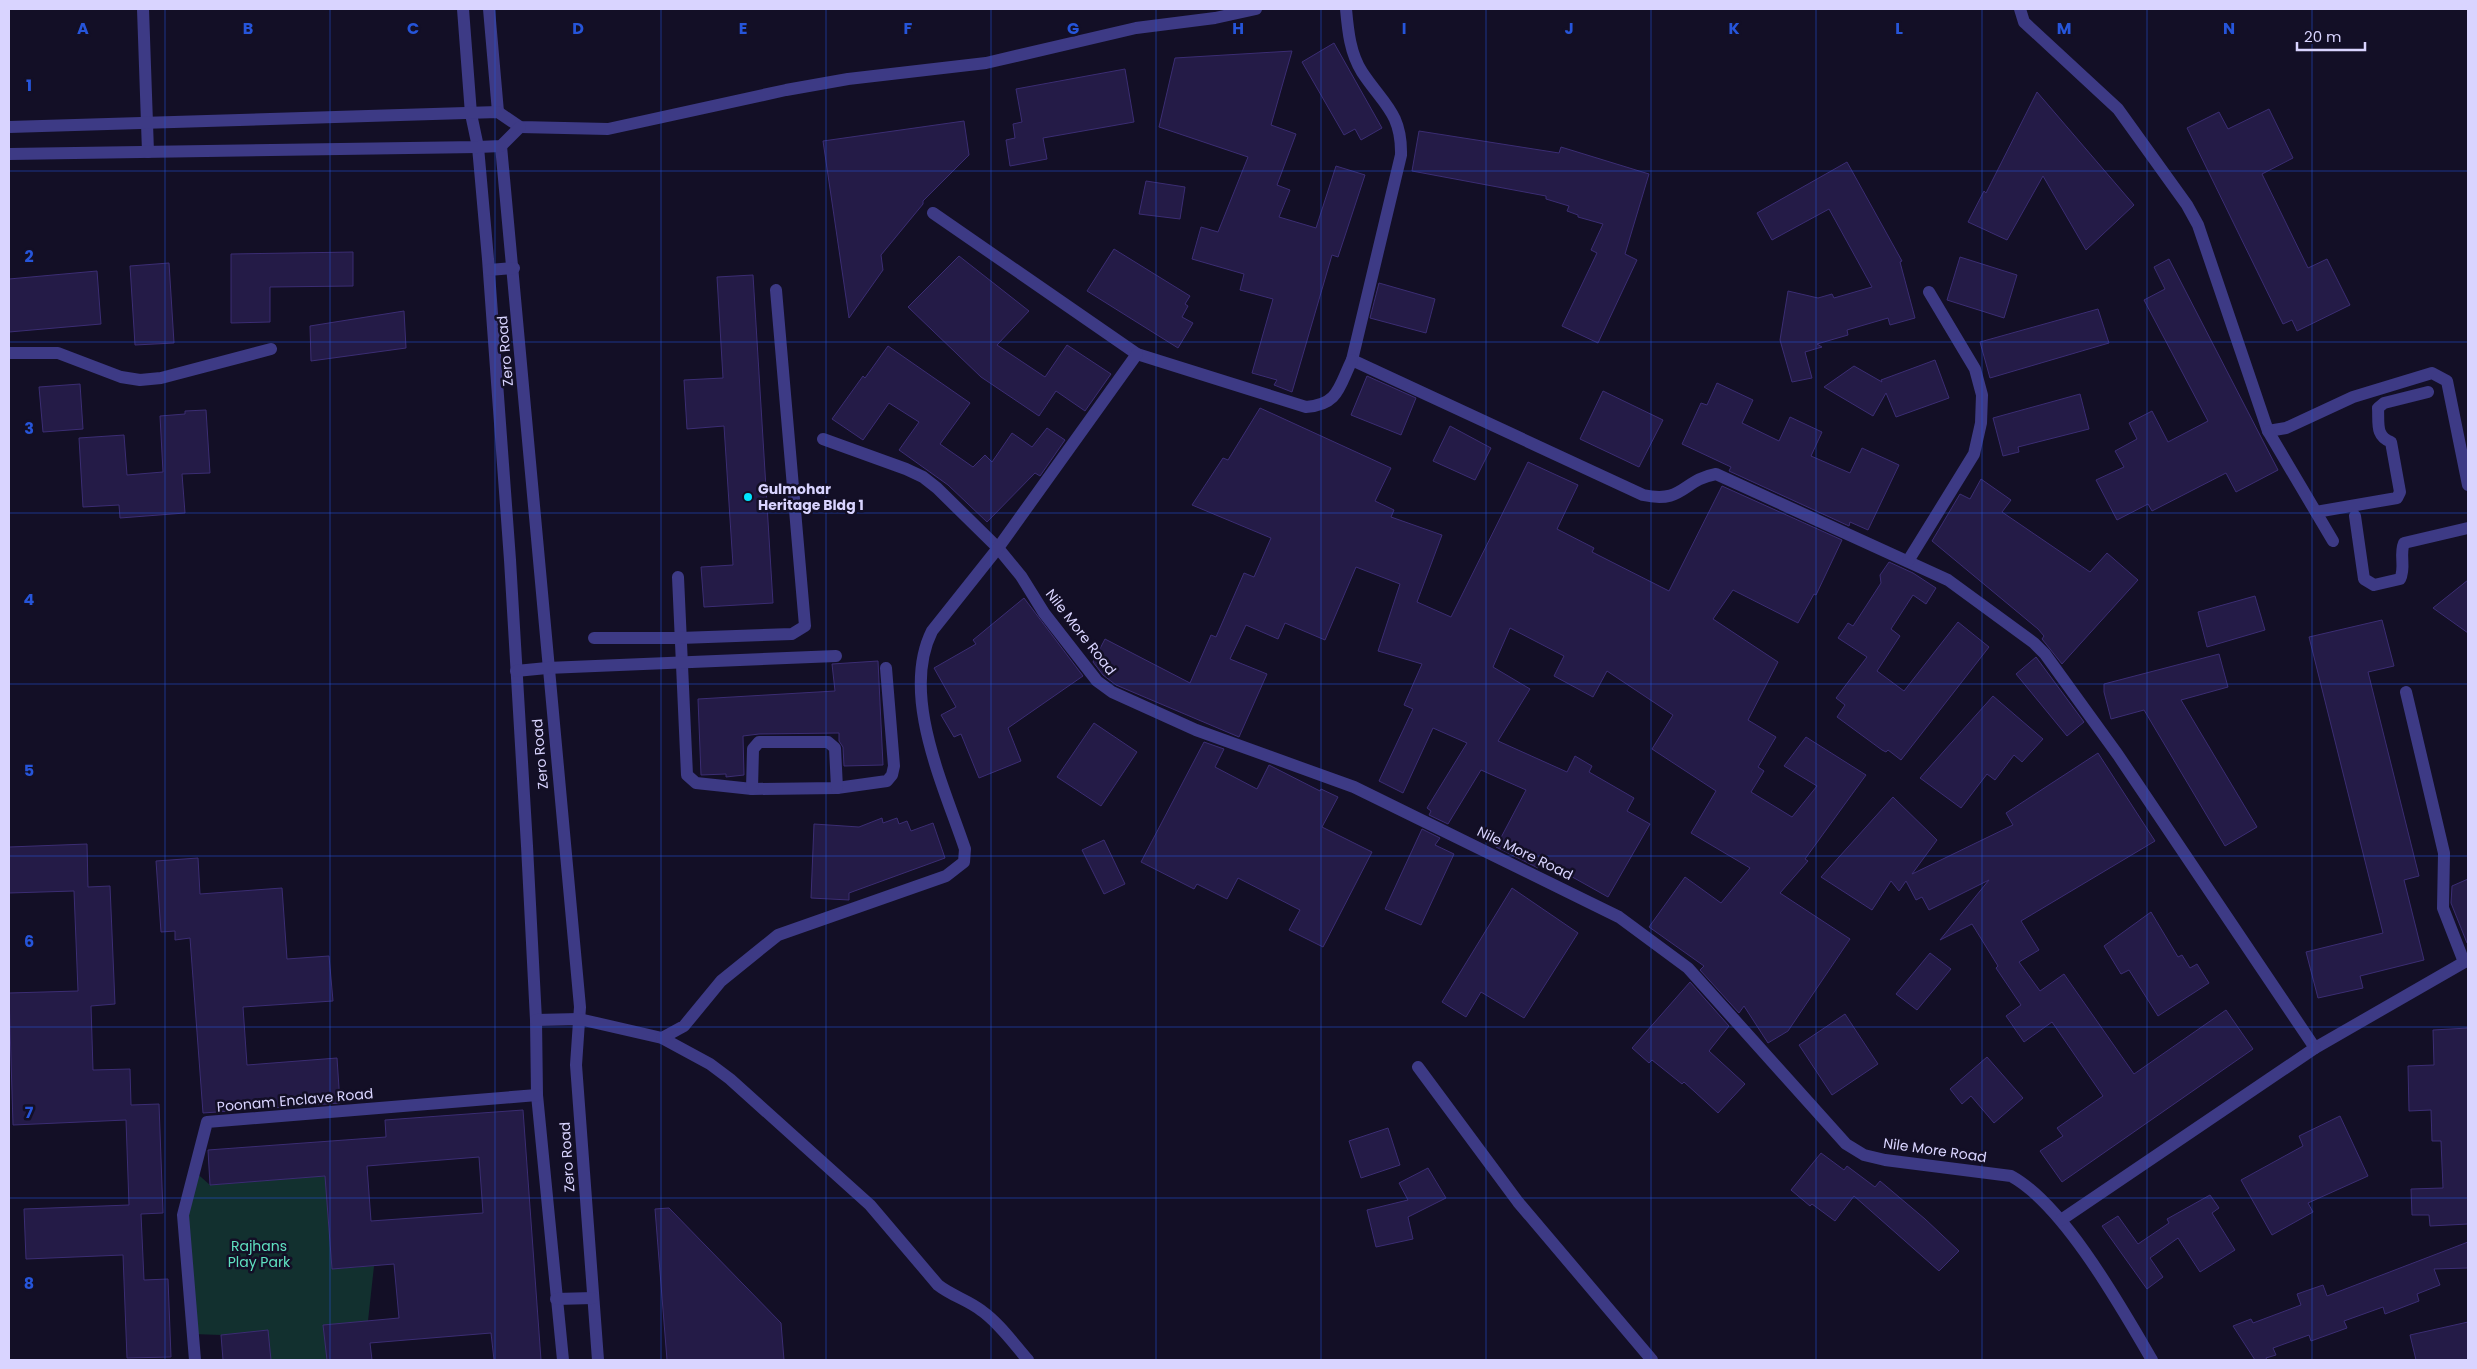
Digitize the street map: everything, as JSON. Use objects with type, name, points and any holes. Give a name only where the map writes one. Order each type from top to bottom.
[{"type":"street","points":[[143,9],[145,123],[148,152]]},
{"type":"street","name":"Zero Road","points":[[463,9],[471,114],[478,148],[489,270],[516,671],[536,1020],[537,1096],[563,1360]]},
{"type":"street","points":[[489,9],[498,112]]},
{"type":"street","points":[[9,127],[498,112],[520,127],[608,129],[786,90],[848,79],[986,63],[1136,28],[1215,18],[1256,9]]},
{"type":"street","points":[[933,213],[1137,354],[1306,407],[1322,406],[1332,399],[1352,360],[1401,154],[1401,137],[1396,118],[1361,71],[1349,41],[1346,9]]},
{"type":"street","points":[[2020,9],[2024,22],[2118,109],[2186,204],[2198,225],[2268,431],[2333,541]]},
{"type":"street","points":[[9,154],[478,148],[501,146],[520,127]]},
{"type":"street","name":"Zero Road","points":[[501,146],[514,268],[547,668],[579,1019],[576,1065],[598,1360]]},
{"type":"street","points":[[489,270],[514,268]]},
{"type":"street","points":[[594,638],[680,638],[792,634],[805,626],[776,290]]},
{"type":"street","points":[[1908,561],[1974,454],[1981,423],[1982,396],[1975,369],[1929,292]]},
{"type":"street","points":[[9,353],[58,353],[121,377],[140,380],[161,378],[271,349]]},
{"type":"street","points":[[662,1038],[684,1026],[721,981],[778,935],[946,876],[964,862],[965,849],[928,745],[920,669],[926,644],[932,631],[998,548],[1137,354]]},
{"type":"street","points":[[1352,360],[1643,495],[1660,498],[1675,495],[1703,476],[1716,474],[1948,580],[2045,654],[2118,755],[2315,1048]]},
{"type":"street","points":[[2268,431],[2286,428],[2353,397],[2432,374],[2447,381],[2468,484]]},
{"type":"street","points":[[2316,512],[2397,498],[2400,492],[2391,442],[2382,439],[2379,433],[2378,408],[2384,403],[2428,392]]},
{"type":"street","name":"Nile More Road","points":[[823,439],[923,477],[998,548],[1021,576],[1044,612],[1097,681],[1112,692],[1196,730],[1354,787],[1605,909],[1688,968],[1846,1144],[1864,1155],[1885,1160],[2011,1176],[2024,1184],[2060,1220],[2121,1308],[2152,1360]]},
{"type":"street","points":[[2355,516],[2364,579],[2374,584],[2400,579],[2403,572],[2401,550],[2404,543],[2468,528]]},
{"type":"street","points":[[678,578],[680,663],[687,775],[696,783],[752,789],[837,788],[887,781],[892,776],[894,766],[886,668]]},
{"type":"street","points":[[516,671],[547,668],[836,656]]},
{"type":"street","points":[[2060,1220],[2315,1048],[2466,961],[2443,908],[2444,853],[2406,692]]},
{"type":"street","points":[[752,789],[752,749],[759,742],[828,742],[835,748],[837,788]]},
{"type":"street","points":[[536,1020],[579,1019],[662,1038],[710,1064],[730,1079],[870,1206],[938,1284],[950,1295],[980,1309],[991,1318],[1028,1360]]},
{"type":"street","points":[[1418,1068],[1518,1202],[1652,1360]]},
{"type":"street","name":"Poonam Enclave Road","points":[[195,1360],[183,1215],[207,1122],[537,1096]]},
{"type":"street","points":[[556,1300],[593,1298]]},
{"type":"green space","name":"Rajhans Play Park","points":[[193,1170],[210,1185],[325,1176],[332,1269],[374,1266],[368,1321],[323,1325],[327,1360],[271,1360],[268,1330],[221,1335],[193,1334],[183,1215]]},
{"type":"building","points":[[1334,43],[1382,128],[1361,140],[1355,129],[1344,135],[1302,62]]},
{"type":"building","points":[[1292,51],[1271,125],[1296,134],[1277,185],[1290,190],[1279,217],[1316,228],[1336,166],[1365,175],[1338,257],[1332,255],[1292,392],[1274,385],[1277,380],[1252,373],[1273,299],[1240,290],[1244,274],[1192,259],[1201,227],[1218,232],[1248,157],[1159,127],[1175,58]]},
{"type":"building","points":[[1125,69],[1134,122],[1043,138],[1047,159],[1010,166],[1006,140],[1015,138],[1013,124],[1022,122],[1016,89]]},
{"type":"building","points":[[2037,92],[2134,205],[2086,250],[2043,176],[2007,240],[1968,222],[1984,191],[1986,193]]},
{"type":"building","points":[[2269,109],[2293,158],[2262,174],[2308,268],[2327,259],[2350,305],[2297,331],[2292,320],[2283,324],[2187,128],[2219,112],[2228,129]]},
{"type":"building","points":[[964,121],[969,155],[923,201],[923,204],[881,255],[883,270],[849,318],[823,141]]},
{"type":"building","points":[[1419,131],[1559,153],[1561,147],[1649,174],[1625,254],[1637,260],[1598,343],[1562,326],[1597,253],[1591,250],[1603,224],[1578,217],[1578,215],[1567,211],[1569,206],[1546,199],[1546,196],[1412,171]]},
{"type":"building","points":[[1847,162],[1902,261],[1900,262],[1915,318],[1890,325],[1888,318],[1847,330],[1848,335],[1817,344],[1822,347],[1805,352],[1812,378],[1792,382],[1780,340],[1788,291],[1818,298],[1832,294],[1834,298],[1872,287],[1829,209],[1772,240],[1757,213]]},
{"type":"building","points":[[1146,181],[1185,187],[1180,219],[1139,214]]},
{"type":"building","points":[[1114,249],[1190,296],[1185,304],[1188,306],[1182,317],[1193,323],[1178,348],[1087,291]]},
{"type":"building","points":[[353,252],[353,286],[270,287],[270,322],[231,323],[231,254]]},
{"type":"building","points":[[959,256],[1029,311],[997,345],[1045,377],[1067,345],[1111,374],[1085,411],[1056,391],[1039,416],[981,377],[908,307]]},
{"type":"building","points":[[1960,257],[2017,275],[2004,318],[1947,300]]},
{"type":"building","points":[[2169,259],[2278,470],[2236,492],[2226,473],[2152,511],[2148,504],[2117,520],[2096,480],[2124,467],[2115,451],[2137,439],[2129,423],[2152,411],[2168,442],[2208,421],[2144,300],[2165,289],[2154,267]]},
{"type":"building","points":[[169,263],[174,343],[135,345],[130,266]]},
{"type":"building","points":[[97,271],[101,324],[9,332],[9,279]]},
{"type":"building","name":"Gulmohar Heritage Bldg 1","points":[[753,275],[773,603],[704,607],[701,567],[733,565],[724,426],[687,429],[684,380],[723,378],[717,277]]},
{"type":"building","points":[[1379,283],[1435,299],[1426,333],[1370,318]]},
{"type":"building","points":[[2098,309],[2109,343],[1990,378],[1980,342]]},
{"type":"building","points":[[404,311],[406,348],[311,361],[310,326]]},
{"type":"building","points":[[888,346],[970,403],[940,444],[973,467],[985,455],[992,462],[1012,433],[1032,447],[1047,428],[1065,440],[1040,476],[1035,473],[987,522],[948,485],[899,450],[919,422],[889,403],[863,440],[832,419],[863,376],[865,378]]},
{"type":"building","points":[[1935,360],[1949,398],[1896,417],[1886,393],[1873,416],[1824,387],[1854,366],[1882,382],[1881,380]]},
{"type":"building","points":[[1367,376],[1416,398],[1401,435],[1351,415]]},
{"type":"building","points":[[1717,383],[1753,400],[1742,423],[1779,441],[1790,417],[1822,432],[1811,456],[1850,473],[1862,448],[1899,465],[1868,530],[1850,522],[1849,526],[1729,471],[1731,467],[1682,444],[1701,403],[1707,405]]},
{"type":"building","points":[[80,384],[83,429],[43,432],[39,387]]},
{"type":"building","points":[[1603,391],[1663,420],[1639,467],[1580,439]]},
{"type":"building","points":[[2080,394],[2089,429],[2018,447],[2019,452],[2003,456],[1993,418]]},
{"type":"building","points":[[1260,408],[1391,468],[1375,501],[1394,510],[1391,517],[1442,535],[1417,602],[1451,617],[1528,462],[1578,485],[1557,529],[1594,548],[1592,552],[1669,591],[1722,486],[1842,540],[1816,595],[1814,594],[1798,623],[1733,590],[1713,619],[1778,662],[1748,720],[1776,737],[1758,767],[1764,771],[1751,792],[1792,817],[1817,786],[1784,766],[1806,737],[1866,775],[1805,859],[1808,861],[1780,893],[1850,939],[1788,1031],[1768,1043],[1744,1006],[1739,1013],[1700,970],[1704,966],[1649,927],[1685,877],[1721,903],[1750,868],[1691,833],[1716,791],[1652,749],[1673,715],[1607,671],[1593,697],[1554,676],[1564,656],[1510,628],[1493,667],[1530,689],[1498,741],[1567,772],[1575,756],[1592,766],[1589,772],[1634,798],[1627,811],[1650,824],[1608,897],[1542,860],[1538,868],[1496,847],[1526,790],[1481,770],[1448,824],[1429,815],[1431,811],[1427,808],[1467,743],[1433,728],[1403,793],[1379,781],[1413,709],[1404,705],[1422,664],[1378,651],[1400,584],[1356,567],[1325,640],[1285,623],[1278,639],[1246,625],[1230,659],[1267,674],[1239,737],[1116,685],[1103,675],[1093,662],[1105,639],[1190,683],[1211,635],[1216,637],[1244,573],[1254,577],[1271,538],[1192,505],[1223,458],[1228,460]]},
{"type":"building","points":[[206,410],[210,473],[182,474],[185,513],[120,518],[119,505],[83,507],[79,438],[124,435],[127,475],[163,472],[160,416],[185,414],[185,411]]},
{"type":"building","points":[[1450,426],[1491,448],[1475,480],[1433,461]]},
{"type":"building","points":[[1981,479],[2011,500],[2002,512],[2090,572],[2107,553],[2138,580],[2062,664],[2042,639],[2044,636],[2038,629],[1932,541],[1960,494],[1970,499]]},
{"type":"building","points":[[1889,562],[1913,573],[1936,588],[1926,604],[1913,595],[1891,629],[1900,636],[1877,671],[1904,691],[1958,622],[1989,647],[1901,760],[1888,750],[1886,752],[1882,750],[1837,717],[1845,705],[1836,698],[1867,657],[1838,638],[1848,623],[1853,626],[1881,583],[1880,575]]},
{"type":"building","points":[[2468,580],[2468,633],[2433,608]]},
{"type":"building","points":[[2255,596],[2265,630],[2207,647],[2198,612]]},
{"type":"building","points":[[1024,598],[1083,676],[1008,728],[1021,761],[979,778],[961,734],[954,737],[941,715],[956,707],[934,668],[976,644],[973,640]]},
{"type":"building","points":[[2382,620],[2394,666],[2368,672],[2419,876],[2404,880],[2424,960],[2360,976],[2363,988],[2318,998],[2306,952],[2383,933],[2309,637]]},
{"type":"building","points":[[2219,654],[2228,687],[2181,700],[2257,827],[2225,846],[2144,710],[2111,719],[2104,692],[2104,684]]},
{"type":"building","points":[[2036,657],[2084,722],[2067,736],[2016,674]]},
{"type":"building","points":[[878,661],[883,765],[844,766],[843,747],[839,741],[839,733],[759,734],[743,736],[744,775],[726,777],[726,774],[701,775],[698,699],[835,691],[832,664]]},
{"type":"building","points":[[1993,696],[2043,739],[2022,762],[2014,755],[1995,780],[1987,774],[1961,808],[1920,778]]},
{"type":"building","points":[[1094,723],[1137,752],[1101,806],[1057,777]]},
{"type":"building","points":[[1204,742],[1224,749],[1215,767],[1257,789],[1269,765],[1320,791],[1321,789],[1338,797],[1322,827],[1372,852],[1323,947],[1289,930],[1300,910],[1238,878],[1227,899],[1197,884],[1194,889],[1141,862]]},
{"type":"building","points":[[2098,753],[2155,841],[2021,921],[2039,950],[2019,962],[2040,991],[2064,974],[2134,1074],[2226,1010],[2253,1049],[2062,1182],[2040,1151],[2063,1136],[2057,1128],[2103,1096],[2052,1022],[2024,1042],[2006,1016],[2021,1005],[1996,968],[1998,966],[1972,924],[1940,940],[1989,880],[1929,910],[1922,897],[1916,900],[1906,881],[1899,891],[1891,881],[1872,910],[1821,877],[1893,797],[1937,840],[1912,874],[2013,825],[2006,813]]},
{"type":"building","points":[[882,818],[883,823],[897,818],[899,824],[907,821],[911,831],[933,823],[945,858],[849,893],[849,900],[811,898],[814,824],[859,827]]},
{"type":"building","points":[[1422,829],[1440,838],[1435,845],[1454,854],[1421,925],[1385,909]]},
{"type":"building","points":[[1104,840],[1125,884],[1104,894],[1082,850]]},
{"type":"building","points":[[87,844],[88,887],[110,886],[115,1004],[91,1006],[93,1070],[130,1069],[131,1105],[159,1104],[163,1213],[141,1214],[144,1280],[168,1279],[171,1357],[127,1358],[123,1255],[26,1259],[24,1209],[129,1205],[126,1120],[13,1125],[9,993],[78,991],[74,891],[9,893],[9,847]]},
{"type":"building","points":[[198,858],[200,894],[282,888],[287,959],[329,956],[333,1001],[243,1007],[247,1065],[337,1058],[340,1103],[203,1113],[190,938],[175,940],[175,931],[161,932],[156,861]]},
{"type":"building","points":[[2468,879],[2467,943],[2451,903],[2452,886]]},
{"type":"building","points":[[1512,888],[1578,933],[1524,1018],[1481,992],[1466,1017],[1442,1002]]},
{"type":"building","points":[[2151,912],[2178,957],[2182,955],[2190,968],[2197,964],[2209,983],[2158,1016],[2129,970],[2121,974],[2104,946]]},
{"type":"building","points":[[1930,953],[1951,969],[1917,1010],[1896,994]]},
{"type":"building","points":[[1690,982],[1729,1026],[1709,1051],[1745,1084],[1718,1113],[1684,1082],[1682,1084],[1652,1060],[1649,1063],[1632,1048]]},
{"type":"building","points":[[1845,1014],[1878,1064],[1832,1095],[1799,1045]]},
{"type":"building","points":[[2468,1028],[2468,1224],[2430,1226],[2429,1215],[2412,1215],[2411,1189],[2443,1188],[2441,1141],[2432,1141],[2431,1110],[2409,1111],[2408,1066],[2434,1065],[2433,1030]]},
{"type":"building","points":[[1987,1057],[2023,1098],[1994,1123],[1971,1096],[1962,1104],[1950,1089]]},
{"type":"building","points":[[523,1110],[541,1360],[494,1360],[491,1333],[370,1343],[372,1360],[327,1360],[323,1325],[399,1318],[394,1264],[332,1269],[325,1176],[210,1185],[208,1150],[386,1137],[385,1120]],"holes":[[[479,1157],[483,1213],[371,1221],[367,1166]]]},
{"type":"building","points":[[2340,1116],[2368,1176],[2308,1203],[2313,1212],[2272,1235],[2241,1180],[2303,1146],[2299,1136]]},
{"type":"building","points":[[1388,1128],[1400,1165],[1361,1178],[1349,1141]]},
{"type":"building","points":[[1821,1153],[1844,1170],[1847,1166],[1875,1187],[1880,1181],[1959,1251],[1939,1271],[1854,1196],[1835,1221],[1812,1204],[1810,1206],[1791,1190]]},
{"type":"building","points":[[1428,1168],[1446,1198],[1408,1217],[1413,1239],[1376,1247],[1367,1210],[1408,1200],[1399,1183]]},
{"type":"building","points":[[2210,1195],[2219,1208],[2212,1213],[2235,1250],[2200,1272],[2178,1238],[2150,1258],[2163,1277],[2147,1289],[2102,1226],[2118,1216],[2138,1244],[2169,1223],[2167,1219]]},
{"type":"building","points":[[669,1208],[781,1323],[784,1360],[667,1360],[655,1209]]},
{"type":"building","points":[[2468,1242],[2468,1268],[2434,1269],[2440,1285],[2417,1294],[2419,1301],[2385,1314],[2383,1307],[2344,1321],[2347,1328],[2311,1341],[2309,1335],[2273,1348],[2276,1355],[2266,1358],[2267,1360],[2255,1360],[2233,1326],[2251,1319],[2253,1323],[2301,1305],[2297,1294],[2323,1285],[2327,1296]]},
{"type":"building","points":[[2468,1322],[2468,1360],[2416,1360],[2410,1335]]},
{"type":"building","points":[[268,1330],[271,1360],[223,1360],[221,1335]]},
{"type":"place","name":"Gulmohar Heritage Bldg 1","points":[[748,497]]}]
